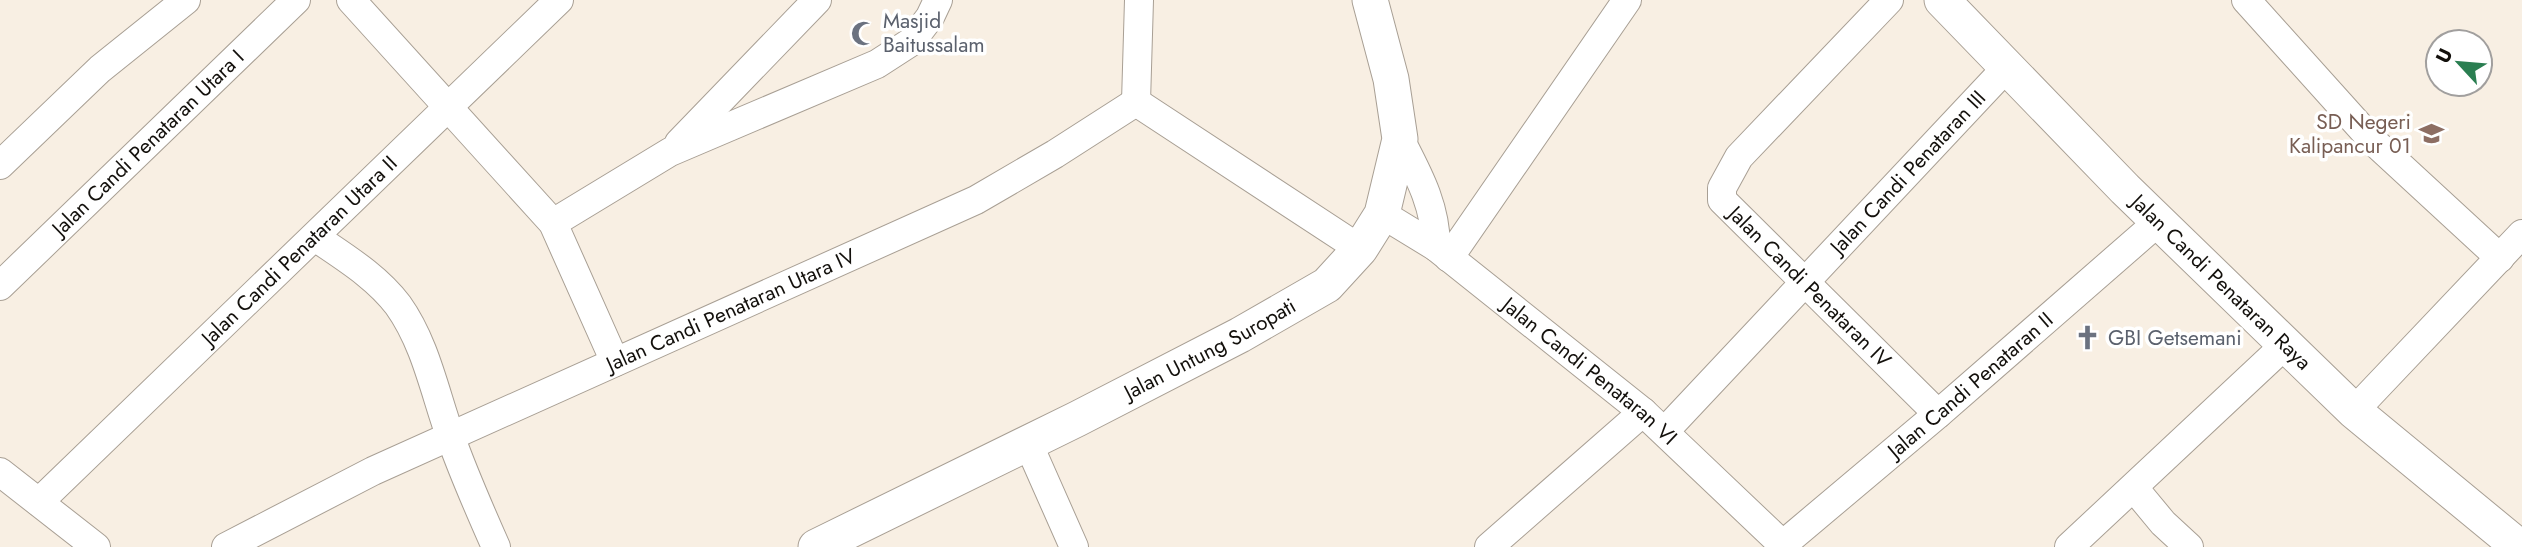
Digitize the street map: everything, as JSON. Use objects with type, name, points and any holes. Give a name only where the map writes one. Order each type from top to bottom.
[{"type":"main road","name":"Jalan Untung Suropati","points":[[816,547],[1240,335],[1327,285],[1360,248],[1382,214],[1400,139],[1391,79],[1370,0]]},
{"type":"main road","name":"Jalan Candi Penataran Raya","points":[[1942,0],[2158,222],[2354,411],[2519,547]]},
{"type":"street","points":[[0,164],[100,69],[186,0]]},
{"type":"street","name":"Jalan Candi Penataran Utara I","points":[[0,286],[296,0]]},
{"type":"street","points":[[351,0],[553,223],[615,362]]},
{"type":"street","name":"Jalan Candi Penataran Utara II","points":[[39,502],[559,0]]},
{"type":"street","points":[[670,152],[817,0]]},
{"type":"street","points":[[553,223],[670,152],[877,64],[911,42],[930,17],[938,0]]},
{"type":"street","points":[[1139,0],[1136,102],[1360,248]]},
{"type":"street","points":[[1442,252],[1627,0]]},
{"type":"street","name":"Jalan Candi Penataran IV","points":[[1889,0],[1739,157],[1722,188],[1722,200],[1938,414]]},
{"type":"street","points":[[2246,0],[2372,140],[2513,250],[2354,411]]},
{"type":"street","name":"Jalan Candi Penataran III","points":[[1665,431],[2007,68]]},
{"type":"street","name":"Jalan Candi Penataran Utara IV","points":[[226,547],[373,471],[976,200],[1136,102]]},
{"type":"street","points":[[1400,139],[1426,188],[1442,252]]},
{"type":"street","name":"Jalan Candi Penataran VI","points":[[1382,214],[1442,252],[1643,412],[1782,546]]},
{"type":"street","name":"Jalan Candi Penataran II","points":[[1782,546],[2158,222]]},
{"type":"street","points":[[315,237],[367,274],[397,305],[415,336],[450,438],[496,547]]},
{"type":"street","points":[[2069,547],[2286,345]]},
{"type":"street","points":[[1489,547],[1643,412]]},
{"type":"street","points":[[1028,443],[1074,547]]},
{"type":"street","points":[[0,472],[96,547]]},
{"type":"street","points":[[2134,488],[2189,547]]},
{"type":"place","name":"Masjid Baitussalam","points":[[863,33]]},
{"type":"place","name":"SD Negeri Kalipancur 01","points":[[2431,134]]},
{"type":"place","name":"GBI Getsemani","points":[[2088,338]]}]
